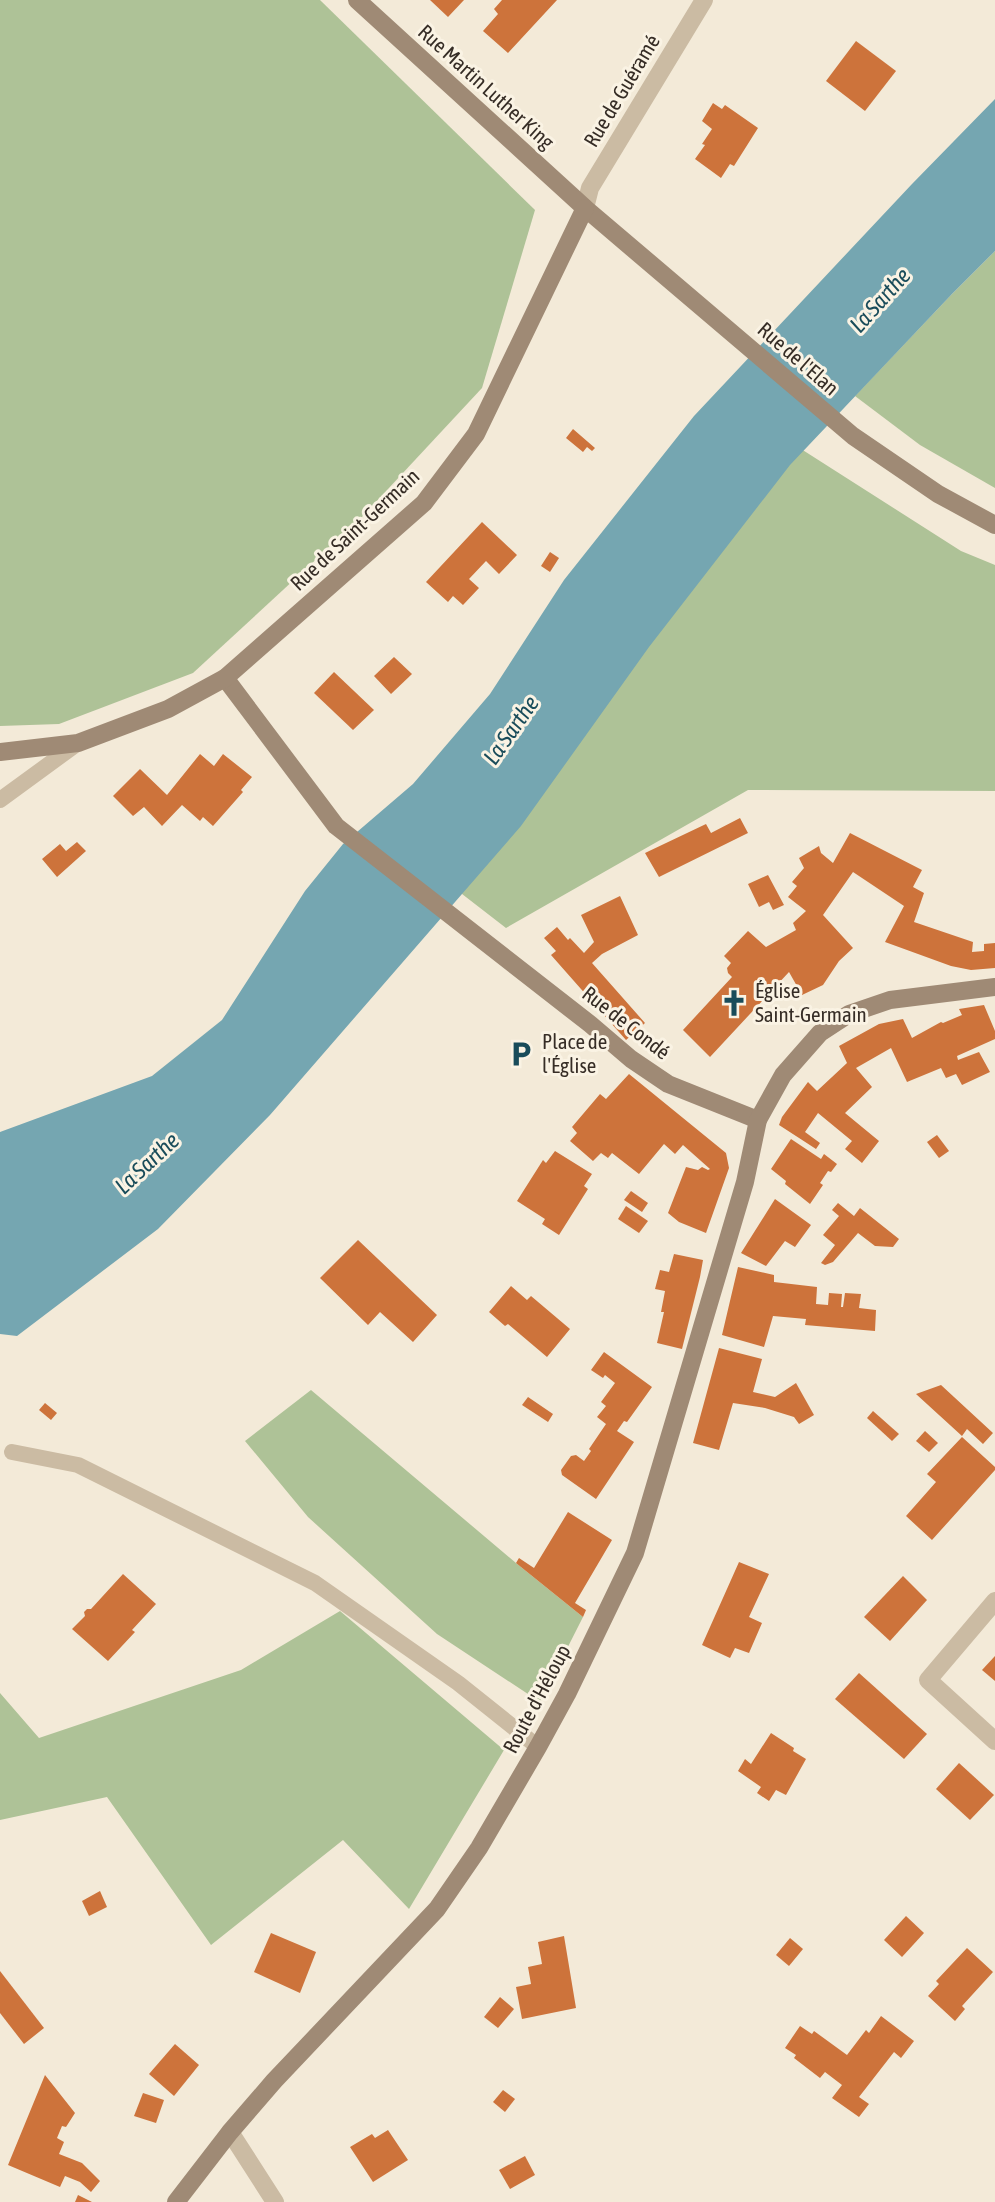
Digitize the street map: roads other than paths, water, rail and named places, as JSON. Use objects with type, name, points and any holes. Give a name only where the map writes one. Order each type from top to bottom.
[{"type":"street","name":"Rue Martin Luther King","points":[[357,0],[585,208]]},
{"type":"street","name":"Rue de Guéramé","points":[[585,208],[590,188],[704,0]]},
{"type":"street","name":"Rue de l'Elan","points":[[585,208],[853,436],[938,494],[995,525]]},
{"type":"street","name":"Rue de Saint-Germain","points":[[0,752],[78,743],[168,709],[225,678],[424,503],[476,433],[585,208]]},
{"type":"street","name":"Rue de Condé","points":[[225,678],[336,825],[631,1059],[668,1084],[758,1120]]},
{"type":"street","name":"Route d'Héloup","points":[[176,2202],[274,2081],[437,1909],[479,1848],[568,1694],[635,1553],[745,1182],[758,1120],[783,1075],[820,1032],[849,1014],[890,1000],[995,987]]},
{"type":"street","points":[[995,1601],[928,1680],[995,1741]]},
{"type":"street","points":[[230,2132],[275,2202]]},
{"type":"lane","points":[[0,800],[78,743]]},
{"type":"lane","points":[[12,1452],[78,1465],[315,1583],[458,1683],[538,1747]]},
{"type":"water","name":"La Sarthe","points":[[995,99],[995,251],[790,465],[649,647],[521,826],[270,1115],[158,1229],[17,1336],[0,1334],[0,1132],[152,1076],[222,1020],[305,891],[343,844],[413,784],[490,694],[564,580],[694,416]]},
{"type":"place","name":"Église Saint-Germain","points":[[734,1003]]},
{"type":"place","name":"Place de l'Église","points":[[521,1054]]}]
